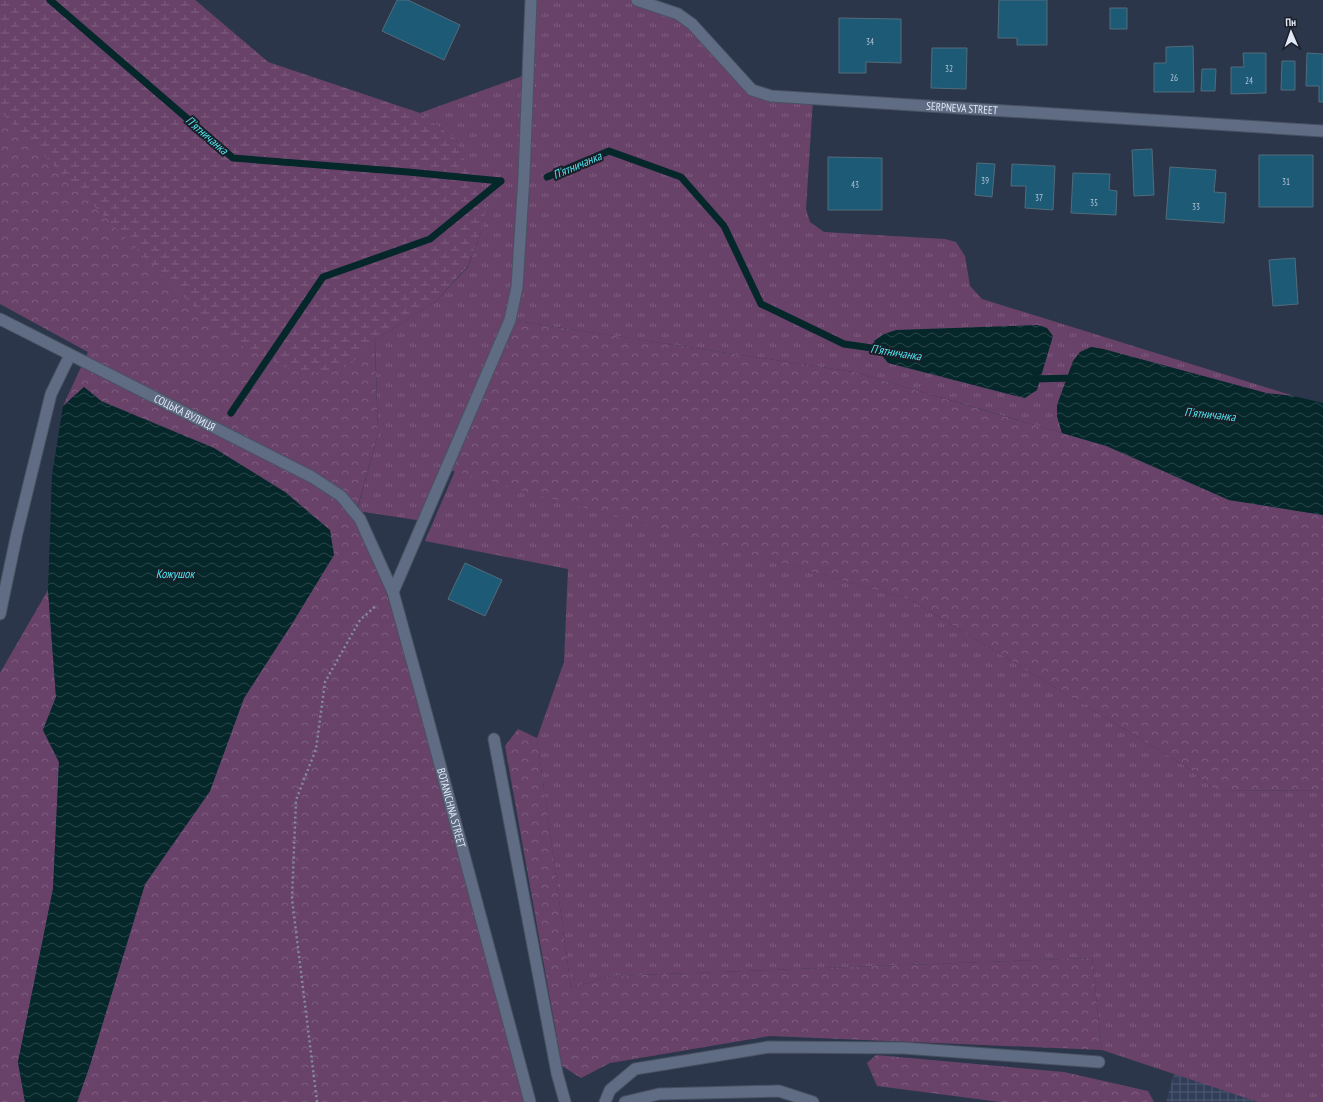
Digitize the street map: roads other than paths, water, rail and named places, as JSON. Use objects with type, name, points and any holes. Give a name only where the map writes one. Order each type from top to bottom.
[{"type":"street","points":[[393,592],[510,320],[517,287],[523,183],[530,0]]},
{"type":"street","name":"SERPNEVA STREET","points":[[637,0],[678,14],[692,24],[752,90],[771,96],[1323,131]]},
{"type":"street","name":"СОЦЬКА ВУЛИЦЯ","points":[[0,319],[312,477],[341,496],[360,519]]},
{"type":"street","points":[[0,614],[17,533],[51,394],[70,355]]},
{"type":"street","name":"BOTANICHNA STREET","points":[[360,519],[393,592],[530,1102]]},
{"type":"street","points":[[494,740],[557,1073],[565,1102]]},
{"type":"street","points":[[605,1102],[610,1090],[635,1069],[769,1047],[903,1048],[1099,1062]]},
{"type":"street","points":[[625,1102],[659,1094],[779,1091],[813,1102]]},
{"type":"water","points":[[1038,325],[1047,328],[1053,336],[1037,390],[1025,398],[888,363],[877,349],[874,341],[884,334],[896,330]]},
{"type":"water","points":[[1091,347],[1266,393],[1294,396],[1323,403],[1323,515],[1229,500],[1107,446],[1062,433],[1057,416],[1057,405],[1073,361],[1080,352]]},
{"type":"water","name":"Кожушок","points":[[84,387],[101,401],[214,448],[285,492],[330,530],[334,555],[244,698],[210,791],[145,884],[90,1065],[77,1102],[25,1102],[18,1062],[53,889],[59,762],[43,730],[56,697],[48,590],[52,475],[63,406]]},
{"type":"waterway","name":"П'ятничанка","points":[[50,0],[233,158],[501,181]]},
{"type":"waterway","name":"П'ятничанка","points":[[547,177],[609,151],[681,177],[724,226],[761,304],[844,344],[886,350]]},
{"type":"waterway","points":[[231,413],[323,277],[430,239],[501,181]]},
{"type":"waterway","name":"П'ятничанка","points":[[1031,379],[1076,378]]}]
